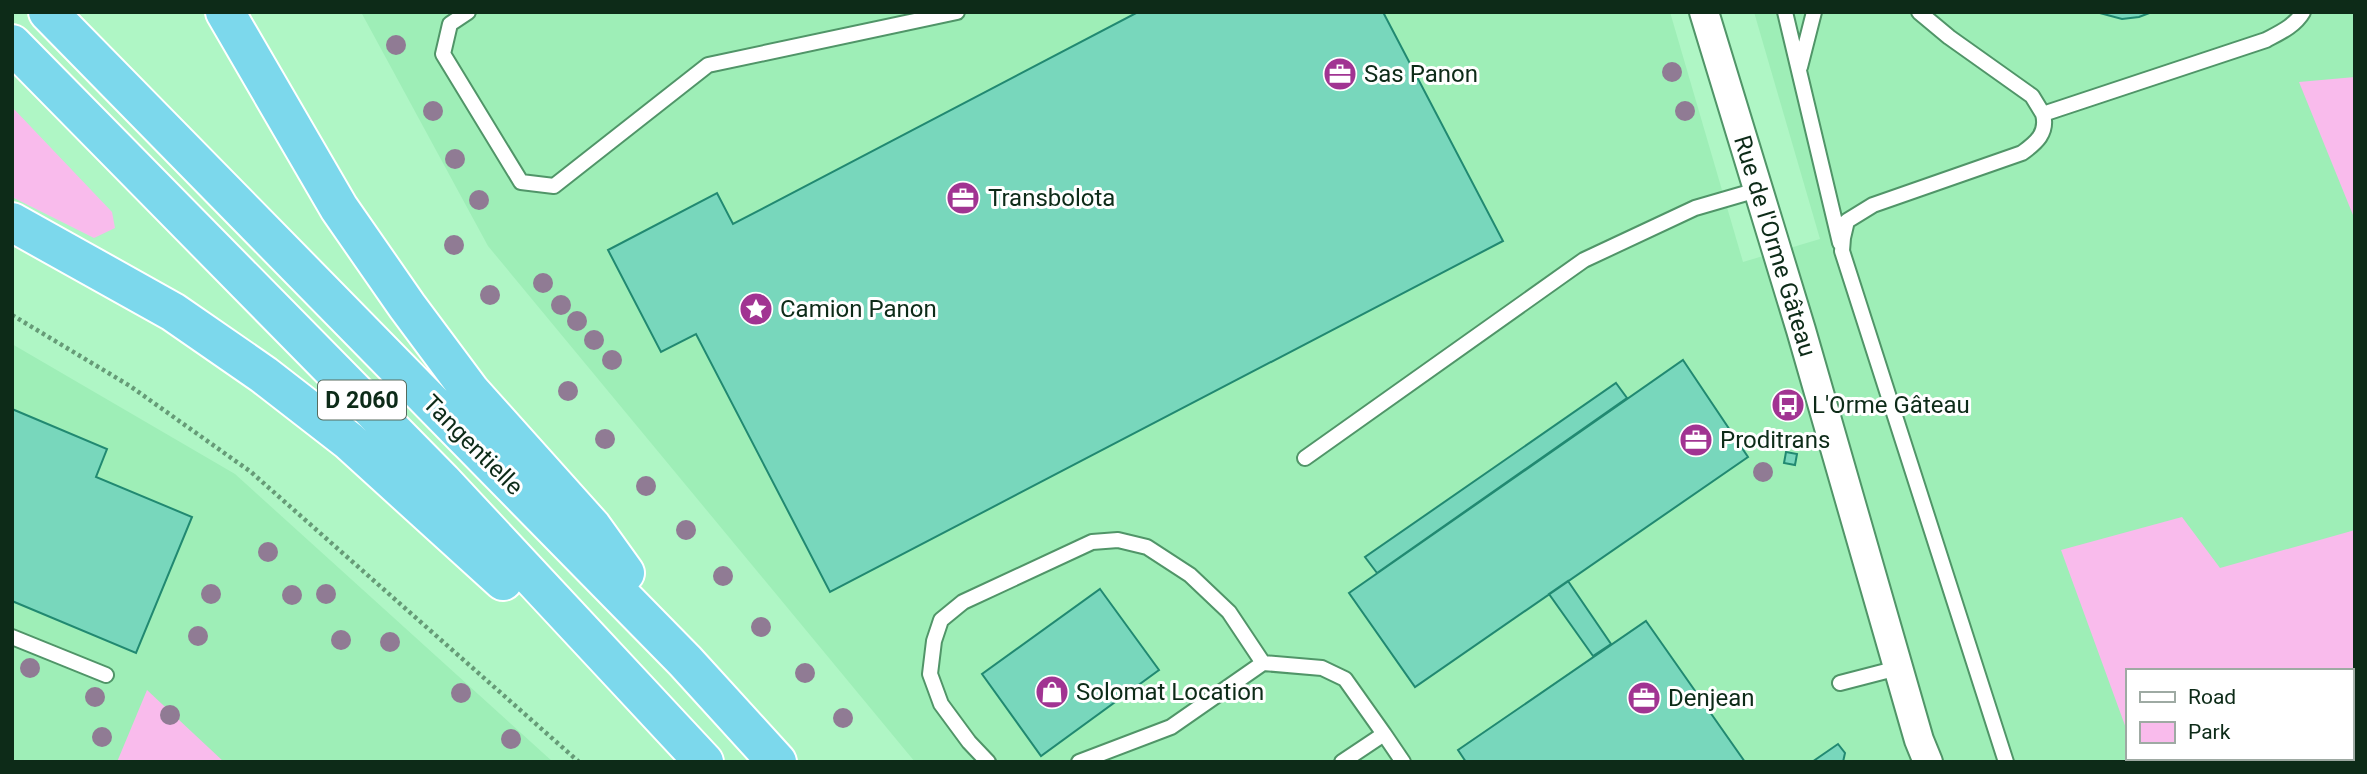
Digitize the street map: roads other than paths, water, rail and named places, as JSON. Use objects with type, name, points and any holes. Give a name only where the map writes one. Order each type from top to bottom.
[{"type":"highway","name":"Tangentielle","points":[[48,12],[685,661],[777,762]]},
{"type":"highway","points":[[225,12],[339,208],[407,306],[471,392],[592,527],[685,661]]},
{"type":"highway","name":"Tangentielle","points":[[12,44],[442,481],[704,762]]},
{"type":"highway","points":[[12,222],[173,312],[264,375],[349,441],[497,575],[680,762]]},
{"type":"street","name":"Rue de l'Orme Gâteau","points":[[1704,12],[1805,343],[1919,740],[1928,762]]},
{"type":"lane","points":[[468,12],[450,24],[443,54],[521,181],[554,186],[708,65],[957,12]]},
{"type":"lane","points":[[1785,12],[1842,251],[2007,762]]},
{"type":"lane","points":[[1799,71],[1814,12]]},
{"type":"lane","points":[[1842,251],[1847,221],[1873,205],[2022,153],[2038,141],[2045,124],[2043,114],[2032,96],[1949,37],[1919,12]]},
{"type":"lane","points":[[2043,114],[2266,40],[2283,31],[2300,18],[2303,12]]},
{"type":"lane","points":[[1305,458],[1584,260],[1695,208],[1757,190]]},
{"type":"lane","points":[[988,762],[969,742],[941,704],[930,674],[934,641],[941,621],[963,601],[1092,542],[1118,540],[1147,547],[1190,575],[1229,612],[1263,663]]},
{"type":"lane","points":[[12,637],[106,675]]},
{"type":"lane","points":[[1079,762],[1171,727],[1263,663],[1322,668],[1345,679],[1404,762]]},
{"type":"lane","points":[[1840,683],[1898,668]]},
{"type":"lane","points":[[1342,762],[1384,734]]},
{"type":"place","name":"Sas Panon","points":[[1340,74]]},
{"type":"place","name":"Transbolota","points":[[963,198]]},
{"type":"place","name":"Camion Panon","points":[[756,309]]},
{"type":"place","name":"L'Orme Gâteau","points":[[1788,405]]},
{"type":"place","name":"Proditrans","points":[[1696,440]]},
{"type":"place","name":"Solomat Location","points":[[1052,692]]},
{"type":"place","name":"Denjean","points":[[1644,698]]}]
